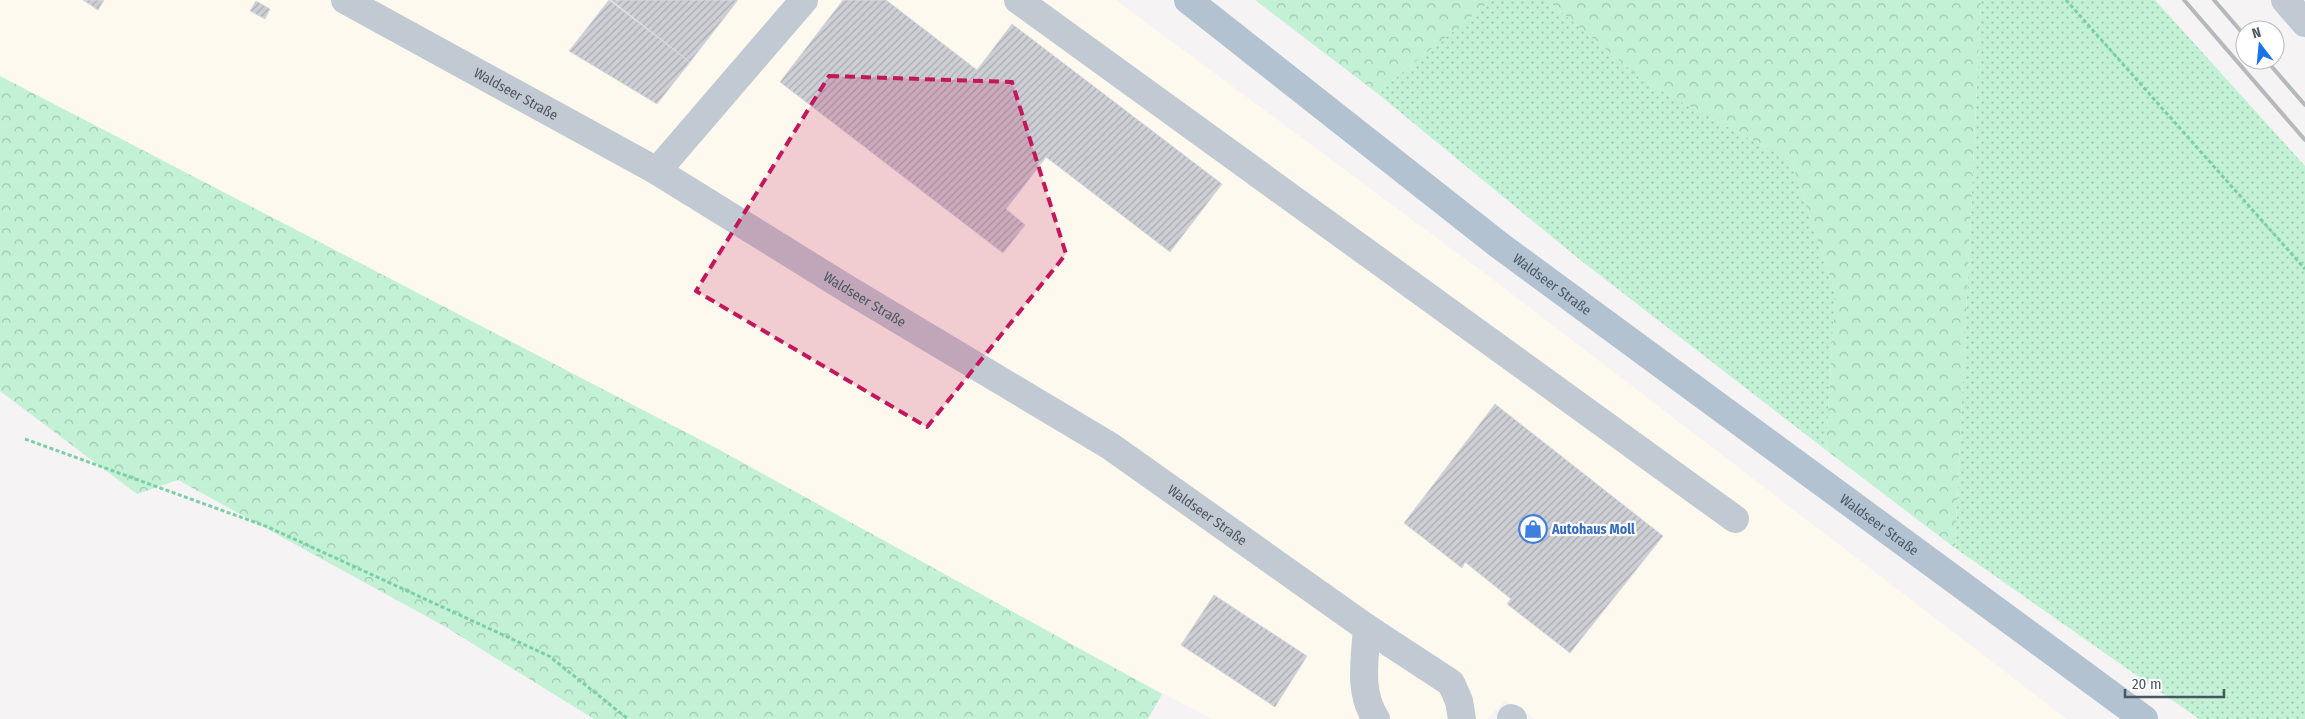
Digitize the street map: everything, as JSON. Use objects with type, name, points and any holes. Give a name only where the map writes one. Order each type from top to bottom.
[{"type":"main road","name":"Waldseer Straße","points":[[1188,0],[1499,245],[2144,719]]},
{"type":"street","name":"Waldseer Straße","points":[[345,0],[657,171],[849,290],[1110,446],[1367,628],[1451,683],[1462,719]]},
{"type":"street","points":[[657,171],[804,0]]},
{"type":"street","points":[[1018,0],[1735,519]]},
{"type":"street","points":[[2284,0],[2305,23]]},
{"type":"street","points":[[1367,628],[1364,691],[1369,708],[1376,719]]},
{"type":"path","points":[[2066,0],[2305,269]]},
{"type":"path","points":[[26,439],[268,527],[549,656],[628,719]]},
{"type":"highlighted area","points":[[829,76],[1012,82],[1066,254],[927,427],[696,291]]},
{"type":"shaded area","points":[[0,0],[1116,0],[1487,275],[2067,719],[1535,719],[1505,700],[1487,719],[1212,719],[1059,639],[718,449],[0,76]]},
{"type":"green space","points":[[1255,0],[1492,0],[1377,93]]},
{"type":"green space","points":[[1492,0],[1547,0],[1645,82],[1791,161],[1835,292],[1826,450],[1579,259],[1377,93]]},
{"type":"green space","points":[[1547,0],[1981,0],[1955,548],[1826,450],[1835,292],[1791,161],[1645,82]]},
{"type":"green space","points":[[1981,0],[2155,0],[2305,166],[2305,719],[2199,719],[1955,548]]},
{"type":"green space","points":[[0,76],[718,449],[1162,694],[1148,719],[594,719],[444,626],[178,480],[137,494],[0,391]]},
{"type":"building","points":[[83,0],[104,0],[98,10]]},
{"type":"building","points":[[609,0],[690,62],[657,104],[569,51]]},
{"type":"building","points":[[611,0],[738,0],[690,62]]},
{"type":"building","points":[[843,0],[886,0],[977,70],[1012,24],[1222,184],[1170,252],[1046,157],[1006,209],[1025,225],[1003,253],[780,82]]},
{"type":"building","points":[[256,1],[270,9],[265,19],[250,11]]},
{"type":"building","name":"Autohaus Moll","points":[[1495,404],[1663,536],[1570,653],[1507,604],[1511,599],[1465,562],[1462,568],[1404,523]]},
{"type":"building","points":[[1214,595],[1307,656],[1275,707],[1181,645]]},
{"type":"railway","points":[[2184,0],[2305,140]]},
{"type":"railway","points":[[2214,0],[2235,24]]},
{"type":"railway","points":[[2275,70],[2305,105]]},
{"type":"place","name":"Autohaus Moll","points":[[1533,529]]}]
